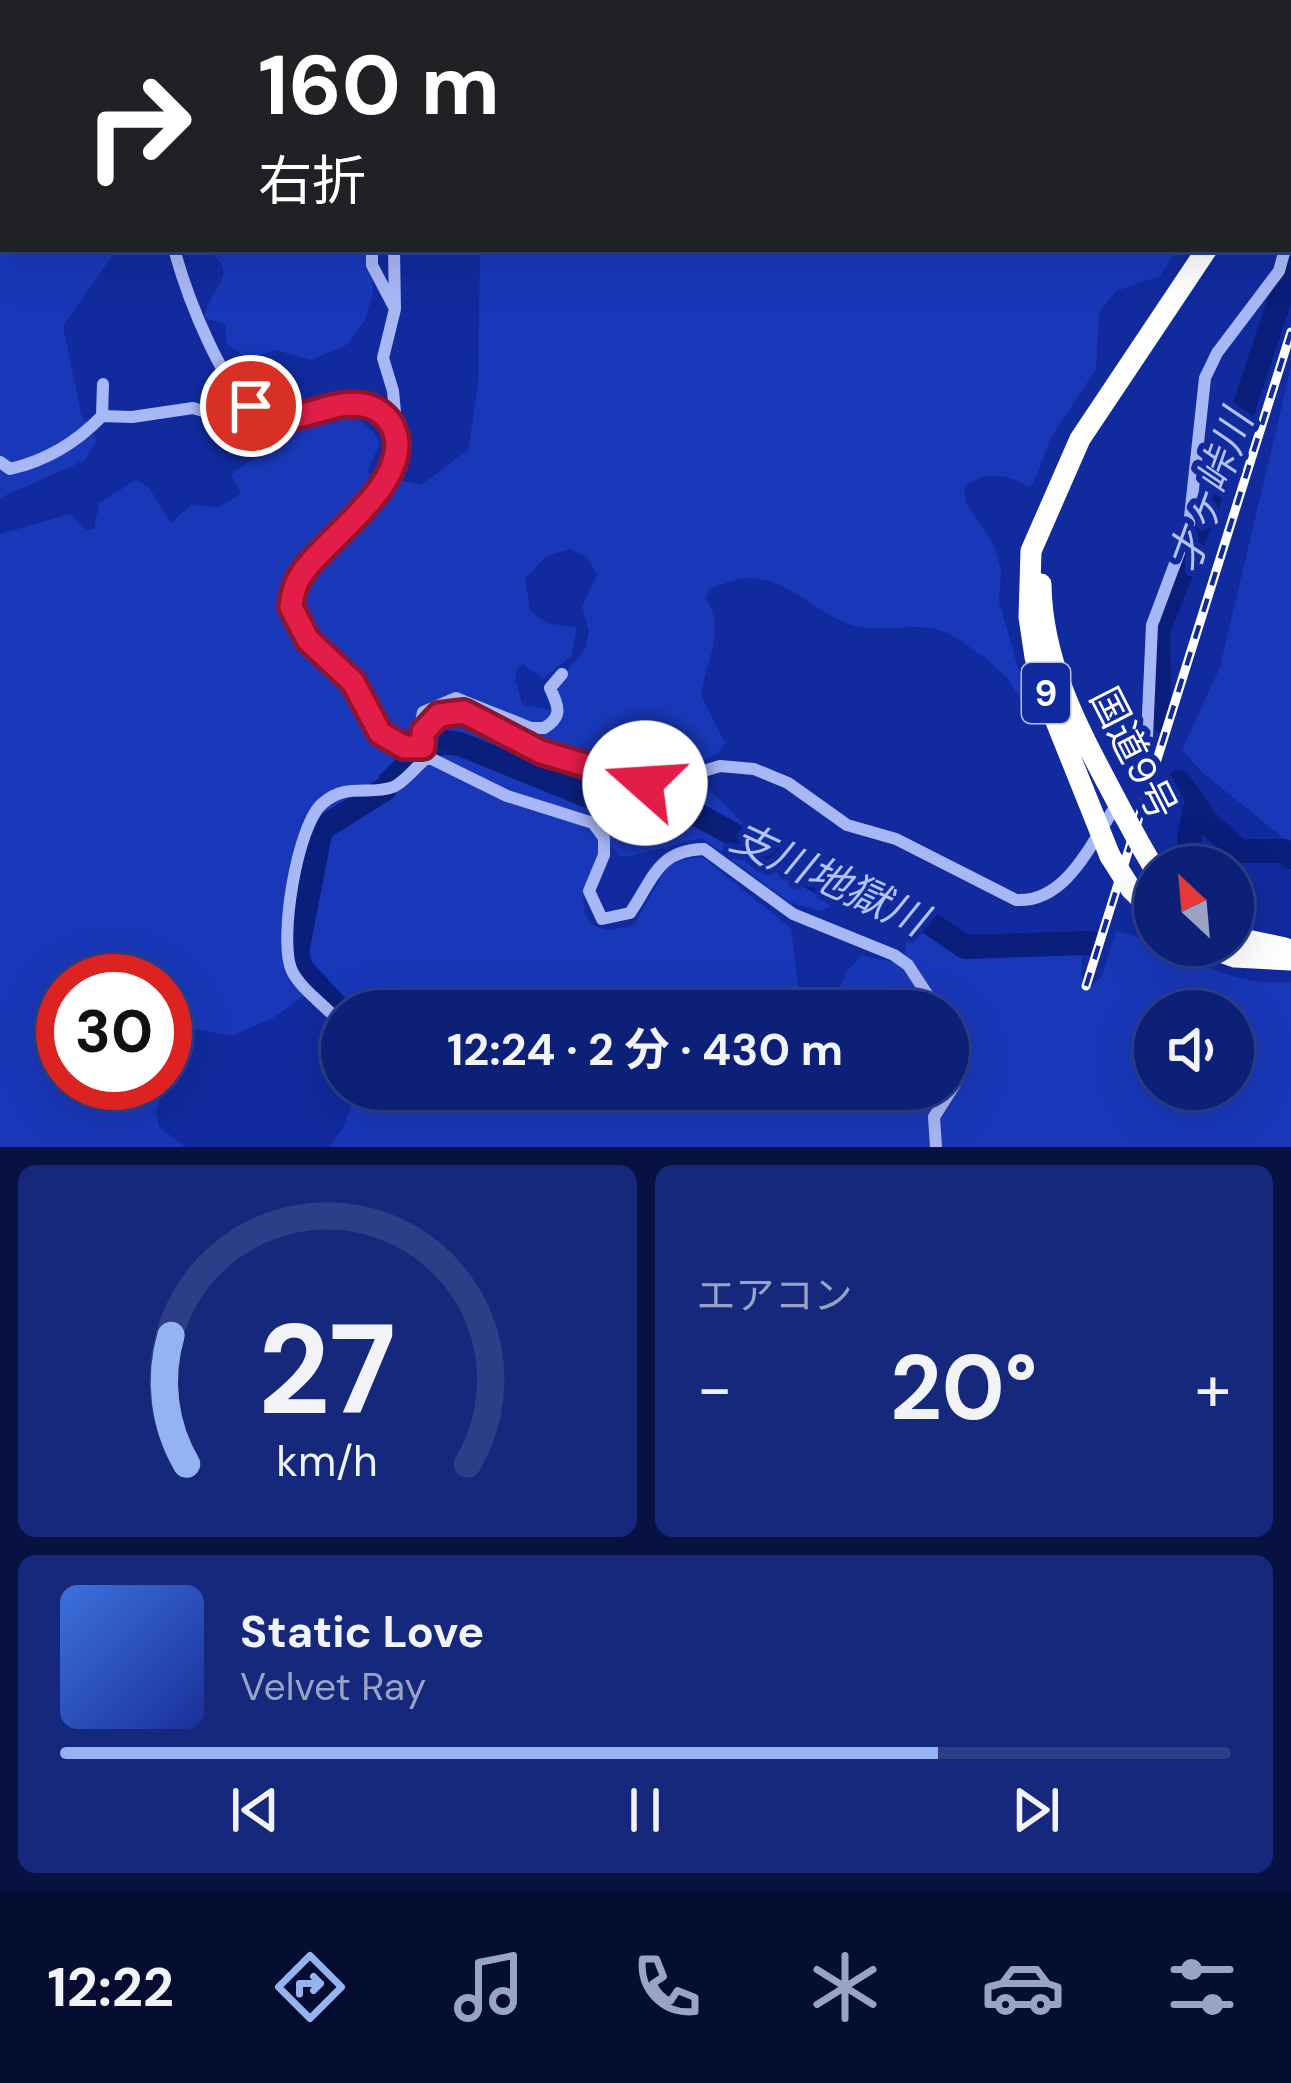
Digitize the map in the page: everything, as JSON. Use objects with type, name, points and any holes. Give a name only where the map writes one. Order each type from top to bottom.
[{"type":"highway","name":"国道9号","points":[[1134,892],[1097,832],[1035,657],[1028,574],[1031,551],[1079,439],[1205,252]]},
{"type":"highway","name":"国道9号","points":[[1044,524],[1041,596],[1048,647],[1066,700],[1142,846]]},
{"type":"highway","points":[[1254,944],[1291,949]]},
{"type":"highway","points":[[1254,959],[1291,960]]},
{"type":"street","points":[[175,252],[208,342],[234,384],[264,417]]},
{"type":"street","points":[[372,252],[372,265],[395,308]]},
{"type":"street","points":[[394,252],[395,308],[383,358],[393,391],[400,453],[389,475],[301,574],[291,607],[308,640],[353,682],[380,733],[507,796],[592,823],[604,838],[604,855],[589,891],[602,919],[630,913],[665,858],[704,849],[793,914],[895,955],[924,990]]},
{"type":"street","points":[[1145,759],[1152,626],[1189,526],[1204,378],[1216,353],[1279,272],[1284,252]]},
{"type":"street","points":[[102,416],[104,384]]},
{"type":"street","points":[[0,462],[10,469],[25,466],[70,445],[102,416],[132,417],[193,408],[250,425],[264,417],[297,418],[348,404],[368,406],[384,414],[396,432]]},
{"type":"street","points":[[321,1004],[298,980],[286,956],[304,832],[320,805],[369,787],[394,787],[425,752],[423,712],[456,698],[531,728],[544,728],[558,716],[559,706],[550,688],[562,674]]},
{"type":"street","points":[[426,727],[448,712],[467,713],[541,752],[645,783],[720,766],[754,769],[788,783],[847,825],[896,839],[1016,900],[1037,900],[1059,887],[1097,832],[1121,809]]},
{"type":"street","points":[[936,1147],[934,1117],[939,1110]]},
{"type":"shaded area","points":[[0,252],[115,252],[63,326],[81,414],[97,440],[85,460],[0,498]]},
{"type":"shaded area","points":[[206,252],[370,252],[373,293],[365,320],[348,344],[311,360],[276,350],[248,359],[227,344],[225,324],[205,318],[223,273],[215,257]]},
{"type":"shaded area","points":[[480,252],[1176,252],[1160,276],[1116,291],[1099,313],[1096,369],[1051,437],[1034,482],[1029,487],[1013,479],[987,476],[964,488],[966,503],[994,545],[1001,571],[999,601],[1030,710],[999,670],[947,633],[920,627],[852,625],[781,585],[754,578],[709,589],[706,599],[715,634],[701,696],[725,743],[717,754],[653,787],[665,794],[711,791],[787,868],[825,892],[830,907],[820,911],[790,902],[702,838],[631,856],[620,856],[610,846],[585,890],[586,914],[592,924],[604,929],[634,925],[670,862],[702,857],[791,928],[801,990],[326,990],[320,985],[274,1017],[232,1036],[192,1032],[192,954],[36,954],[36,1110],[157,1110],[159,1127],[185,1147],[0,1147],[0,534],[70,514],[87,530],[94,529],[99,503],[136,480],[149,488],[171,523],[192,504],[217,508],[241,494],[231,474],[271,446],[285,427],[339,416],[361,421],[380,443],[367,473],[421,485],[468,450],[478,386]],"holes":[[[570,549],[587,557],[597,575],[582,606],[589,631],[585,649],[556,684],[552,710],[522,704],[515,678],[518,667],[523,664],[543,679],[571,656],[577,628],[547,623],[530,610],[525,579],[546,556]]]},
{"type":"shaded area","points":[[1291,367],[1291,844],[1203,773],[1182,750],[1220,667]]},
{"type":"shaded area","points":[[911,915],[970,953],[1001,946],[1077,946],[1082,951],[1081,974],[1088,989],[1102,976],[1116,931],[1134,936],[1134,966],[1207,966],[1243,979],[1291,982],[1291,1147],[329,1147],[349,1110],[969,1110],[969,990],[839,990],[847,971],[862,956],[895,962],[904,957]]},
{"type":"waterway","name":"才ヶ峠川","points":[[1160,720],[1158,632],[1237,428],[1291,266]]},
{"type":"waterway","name":"支川地獄川","points":[[434,746],[460,744],[585,795],[698,815],[836,891],[912,911],[965,947],[1090,943]]},
{"type":"waterway","name":"支川地獄川","points":[[390,782],[403,769]]},
{"type":"waterway","name":"才ヶ峠川","points":[[1179,782],[1207,822],[1239,851],[1285,851],[1291,857]]},
{"type":"waterway","name":"支川地獄川","points":[[322,990],[301,968],[297,952],[321,829],[385,789]]},
{"type":"waterway","name":"支川地獄川","points":[[1189,841],[1195,806]]},
{"type":"railway","points":[[1086,986],[1291,332]]},
{"type":"route","points":[[251,406],[264,417],[297,418],[348,404],[368,406],[384,414],[396,432],[400,453],[389,475],[301,574],[291,607],[298,628],[353,682],[380,733],[404,747],[423,747],[423,732],[435,718],[464,712],[541,752],[645,783]]}]
